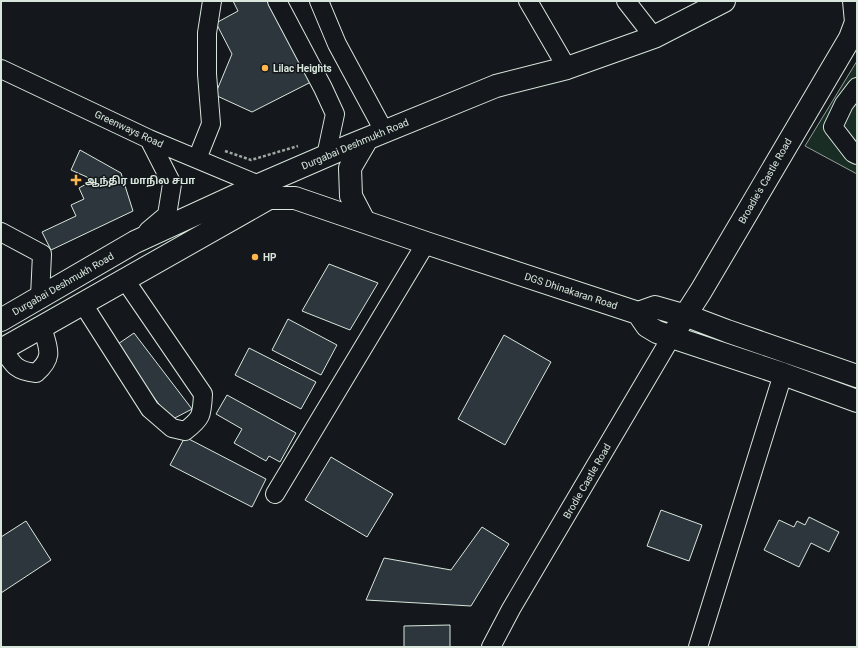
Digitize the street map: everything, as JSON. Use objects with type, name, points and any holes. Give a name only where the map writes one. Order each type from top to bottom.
[{"type":"main road","name":"Durgabai Deshmukh Road","points":[[1,320],[135,242],[259,185],[496,86],[567,68],[654,37],[724,1]]},
{"type":"main road","name":"Broadie's Castle Road","points":[[684,315],[713,270],[846,44],[856,14]]},
{"type":"main road","points":[[364,221],[351,196],[350,168],[376,135]]},
{"type":"main road","points":[[2,350],[269,198],[294,198],[364,221]]},
{"type":"main road","name":"DGS Dhinakaran Road","points":[[364,221],[638,313]]},
{"type":"main road","points":[[857,376],[727,332],[684,315],[655,307],[638,313],[647,326],[657,332],[783,374],[857,401]]},
{"type":"main road","name":"Brodie Castle Road","points":[[672,336],[684,315]]},
{"type":"street","points":[[196,159],[211,124],[207,74],[207,33],[212,1]]},
{"type":"street","points":[[277,1],[335,114],[326,156]]},
{"type":"street","points":[[319,1],[376,135]]},
{"type":"street","points":[[528,1],[567,68]]},
{"type":"street","points":[[626,1],[654,37]]},
{"type":"street","name":"Greenways Road","points":[[1,69],[149,139],[259,185]]},
{"type":"street","points":[[857,87],[844,104],[833,127],[853,153],[857,155]]},
{"type":"street","points":[[135,242],[167,215],[172,184],[149,139]]},
{"type":"street","points":[[1,232],[42,254],[40,297]]},
{"type":"street","points":[[275,494],[426,243]]},
{"type":"street","points":[[83,304],[150,409],[172,428],[185,431],[197,422],[202,412],[203,394],[124,280]]},
{"type":"street","points":[[2,350],[12,363],[23,372],[36,373],[45,365],[49,355],[42,327]]},
{"type":"street","name":"Brodie Castle Road","points":[[491,647],[515,602],[672,336]]},
{"type":"street","points":[[698,647],[783,374]]},
{"type":"green space","points":[[857,61],[857,174],[805,146]]},
{"type":"building","name":"Lilac Heights","points":[[233,1],[267,1],[311,82],[252,112],[215,95],[232,54],[216,23],[238,11]]},
{"type":"building","points":[[80,150],[121,173],[133,211],[51,250],[42,232],[76,216],[71,205],[84,199],[79,188],[90,182],[87,177],[71,170]]},
{"type":"building","points":[[329,264],[378,283],[350,330],[302,311]]},
{"type":"building","points":[[288,319],[337,345],[321,375],[272,350]]},
{"type":"building","points":[[134,333],[192,409],[171,420],[115,346]]},
{"type":"building","points":[[504,335],[551,362],[505,445],[458,419]]},
{"type":"building","points":[[249,348],[316,382],[301,409],[235,375]]},
{"type":"building","points":[[227,395],[296,433],[280,462],[269,456],[266,461],[234,443],[242,429],[216,414]]},
{"type":"building","points":[[185,437],[266,479],[252,507],[170,465]]},
{"type":"building","points":[[331,457],[393,494],[367,537],[305,500]]},
{"type":"building","points":[[661,510],[702,525],[689,561],[647,546]]},
{"type":"building","points":[[809,517],[839,532],[829,552],[811,543],[799,567],[764,550],[779,520],[794,527],[797,521],[805,525]]},
{"type":"building","points":[[26,521],[51,560],[1,593],[1,537]]},
{"type":"building","points":[[482,527],[509,544],[471,606],[366,600],[384,558],[451,570]]},
{"type":"building","points":[[450,625],[450,647],[404,647],[404,626]]},
{"type":"place","name":"Lilac Heights","points":[[265,68]]},
{"type":"place","name":"ஆந்திர மாநில சபா","points":[[76,180]]},
{"type":"place","name":"HP","points":[[255,257]]}]
